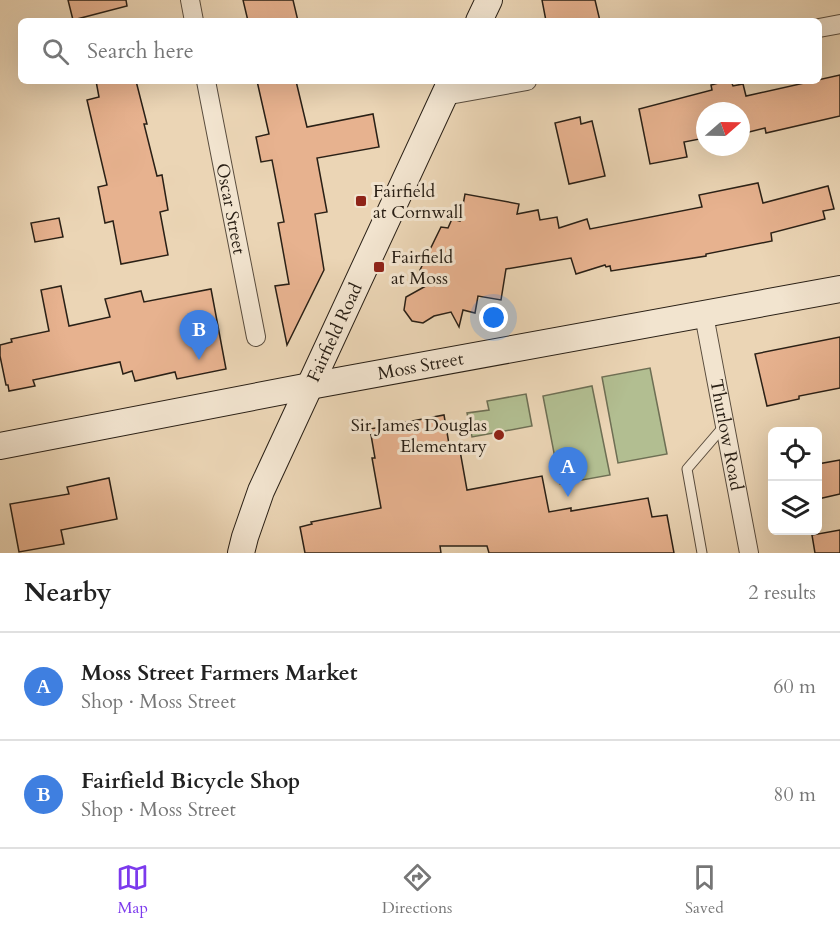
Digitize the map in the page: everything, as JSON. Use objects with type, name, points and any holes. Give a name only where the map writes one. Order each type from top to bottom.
[{"type":"street","points":[[190,0],[193,18]]},
{"type":"street","points":[[480,18],[489,0]]},
{"type":"street","points":[[822,27],[840,24]]},
{"type":"street","name":"Oscar Street","points":[[207,84],[256,337]]},
{"type":"street","points":[[448,89],[497,84]]},
{"type":"street","name":"Fairfield Road","points":[[241,553],[261,491],[448,89]]},
{"type":"street","name":"Moss Street","points":[[0,446],[310,386],[840,289]]},
{"type":"street","name":"Thurlow Road","points":[[704,315],[749,553]]},
{"type":"lane","points":[[702,553],[687,469],[726,425]]},
{"type":"green space","points":[[650,368],[667,454],[618,463],[602,377]]},
{"type":"green space","points":[[592,386],[610,475],[560,484],[543,396]]},
{"type":"green space","points":[[526,394],[532,426],[472,437],[467,413],[489,410],[487,401]]},
{"type":"building","points":[[68,0],[126,0],[127,6],[72,18]]},
{"type":"building","points":[[243,0],[293,0],[297,18],[247,18]]},
{"type":"building","points":[[542,0],[595,0],[599,18],[545,18]]},
{"type":"building","points":[[840,75],[840,116],[766,133],[765,128],[750,132],[750,102],[696,102],[696,140],[684,142],[687,157],[650,164],[639,109],[712,90],[711,85],[715,84],[732,84],[733,86],[743,84],[746,96],[800,84],[822,84],[822,79]]},
{"type":"building","points":[[97,84],[137,84],[157,176],[162,175],[168,210],[160,212],[168,255],[121,264],[113,221],[105,223],[98,187],[107,185],[87,100],[99,97]]},
{"type":"building","points":[[258,84],[297,84],[307,127],[373,114],[379,147],[317,158],[327,212],[315,214],[324,270],[287,345],[275,286],[289,284],[278,223],[284,222],[272,160],[261,162],[256,137],[269,134]]},
{"type":"building","points":[[580,117],[581,124],[592,121],[605,176],[569,184],[555,123]]},
{"type":"building","points":[[758,183],[763,203],[828,186],[834,209],[823,211],[825,219],[771,233],[772,241],[706,254],[706,256],[611,271],[610,266],[605,265],[576,274],[571,258],[506,269],[501,300],[478,296],[475,313],[463,310],[459,327],[451,312],[434,316],[423,323],[412,321],[404,310],[406,297],[433,282],[420,270],[441,227],[448,228],[452,219],[460,221],[465,194],[519,204],[517,214],[538,210],[540,220],[557,217],[559,228],[587,219],[590,229],[702,207],[699,195]]},
{"type":"building","points":[[59,218],[63,237],[35,242],[31,223]]},
{"type":"building","points":[[61,286],[69,326],[110,317],[105,299],[141,291],[144,302],[211,289],[226,369],[177,379],[175,372],[135,381],[132,371],[123,374],[120,362],[33,380],[35,386],[9,391],[0,356],[0,345],[12,342],[11,339],[49,331],[41,290]]},
{"type":"building","points":[[840,337],[840,388],[799,396],[799,399],[767,406],[755,354]]},
{"type":"building","points":[[444,415],[449,444],[459,445],[467,490],[542,476],[549,512],[571,508],[571,511],[648,498],[652,517],[667,515],[674,553],[489,553],[487,546],[440,546],[441,553],[305,553],[300,527],[312,524],[311,522],[381,508],[372,458],[375,458],[370,429]]},
{"type":"building","points":[[840,460],[840,494],[822,498],[822,463]]},
{"type":"building","points":[[109,478],[117,519],[61,530],[64,544],[19,552],[10,504],[69,494],[67,487]]},
{"type":"building","points":[[840,530],[840,553],[815,553],[812,535]]},
{"type":"place","name":"Fairfield at Cornwall","points":[[361,201]]},
{"type":"place","name":"Fairfield at Moss","points":[[379,267]]},
{"type":"place","name":"Fairfield Bicycle Shop","points":[[199,360]]},
{"type":"place","name":"Sir James Douglas Elementary","points":[[499,435]]},
{"type":"place","name":"Moss Street Farmers Market","points":[[568,497]]}]
